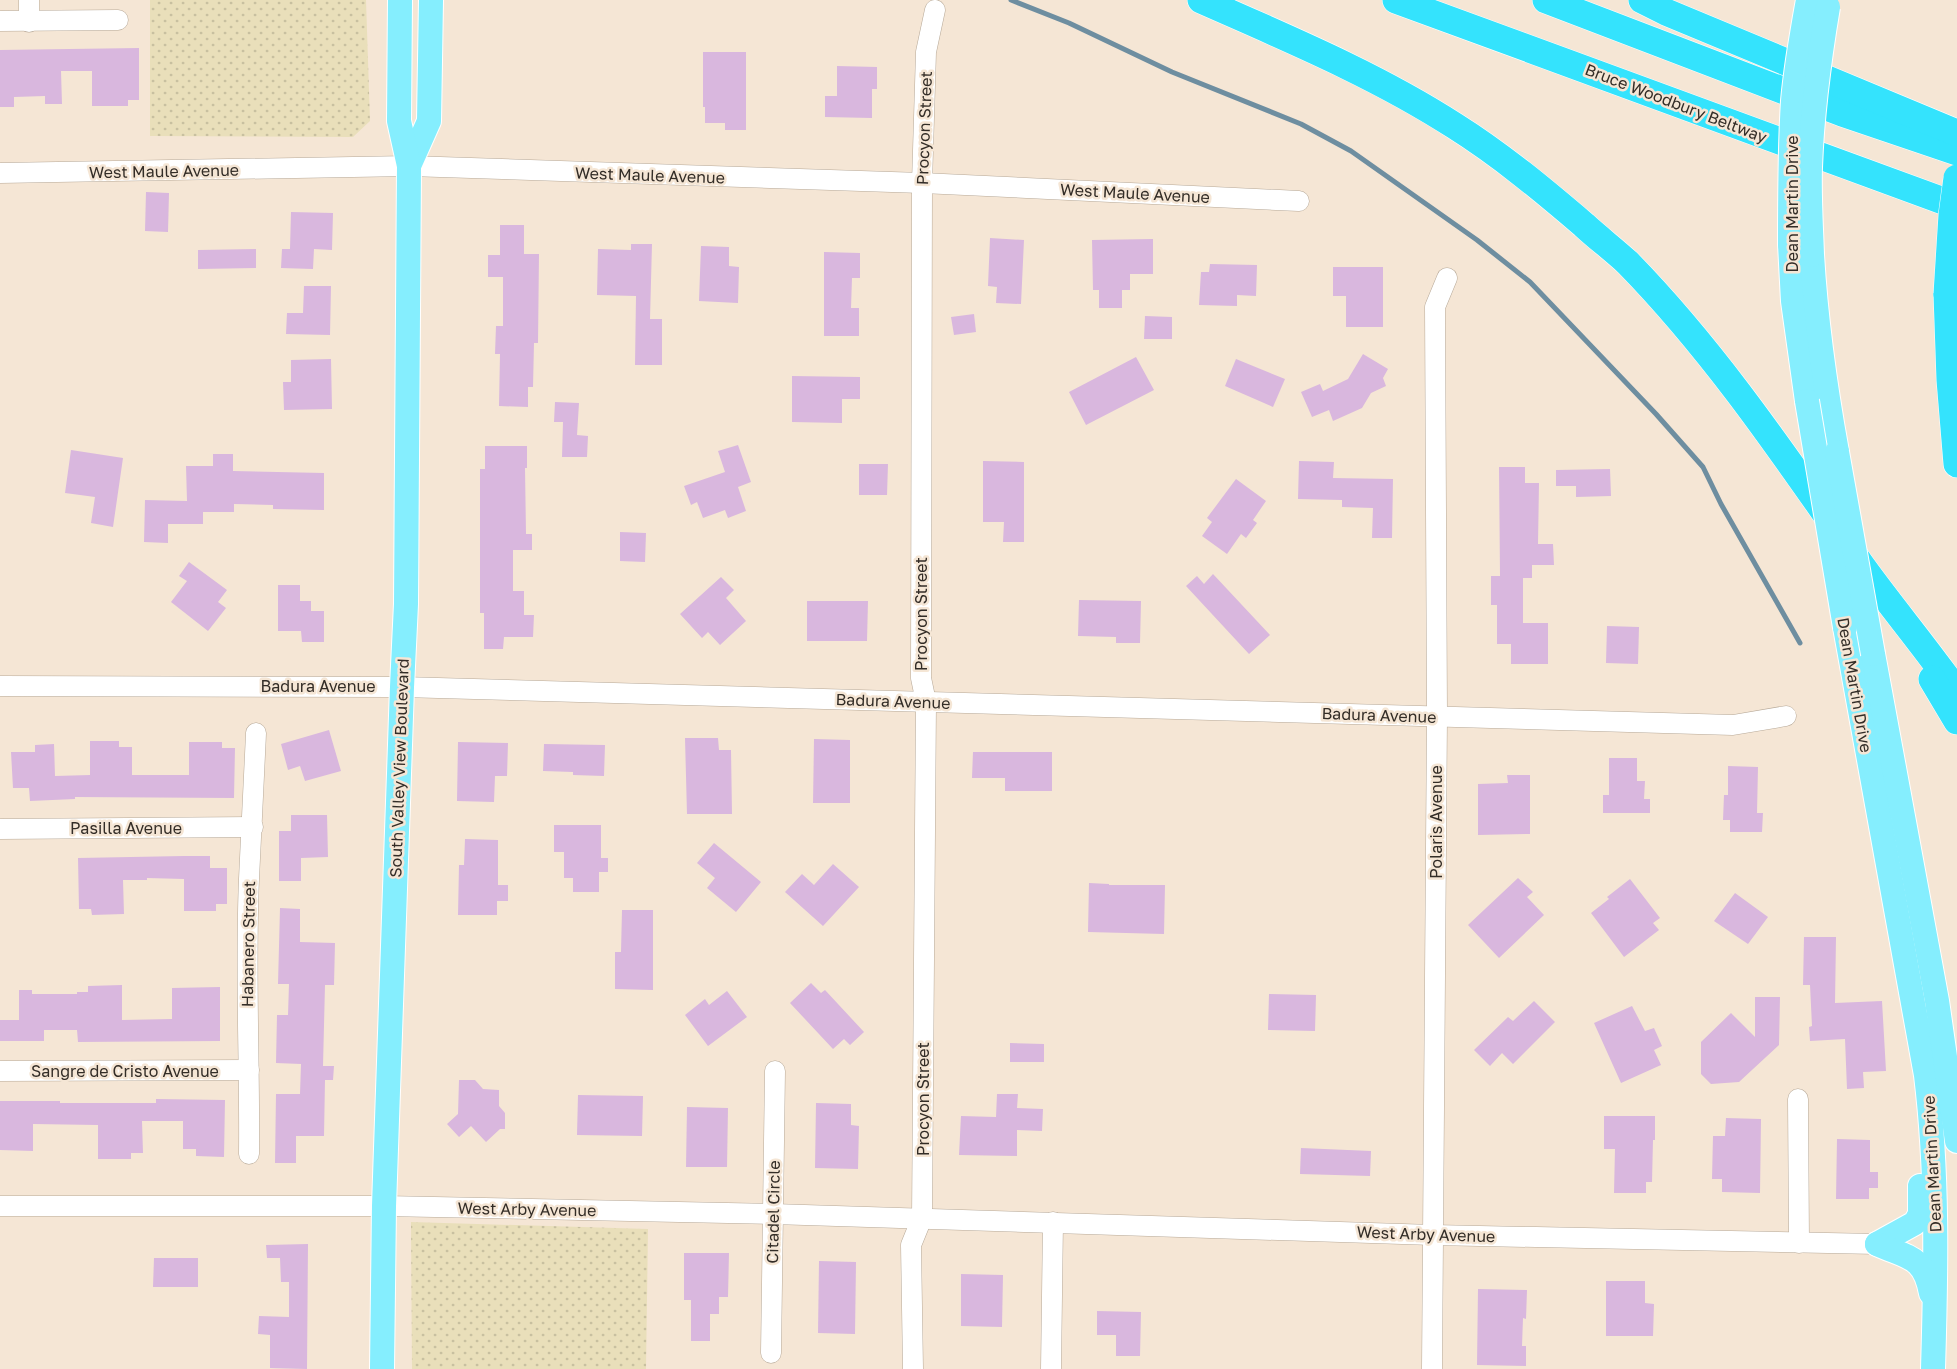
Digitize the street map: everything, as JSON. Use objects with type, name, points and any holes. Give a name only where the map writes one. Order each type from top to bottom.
[{"type":"highway","points":[[1201,0],[1355,71],[1456,126],[1539,186],[1627,262],[1700,344],[1768,432],[1883,595],[1957,692]]},
{"type":"highway","name":"Bruce Woodbury Beltway","points":[[1396,0],[1957,207]]},
{"type":"highway","points":[[1546,0],[1842,112],[1957,152]]},
{"type":"highway","points":[[1642,0],[1957,133]]},
{"type":"highway","points":[[1957,178],[1952,215],[1947,294],[1957,464]]},
{"type":"highway","points":[[1892,184],[1931,212],[1957,223]]},
{"type":"highway","points":[[1883,595],[1957,721]]},
{"type":"main road","name":"South Valley View Boulevard","points":[[382,1369],[384,1206],[406,604],[409,166],[399,121],[400,0]]},
{"type":"main road","name":"South Valley View Boulevard","points":[[409,166],[429,120],[432,0]]},
{"type":"main road","name":"Dean Martin Drive","points":[[1822,2],[1798,57],[1790,156],[1790,244],[1793,301],[1807,401],[1845,627],[1926,1075],[1934,1159],[1933,1369]]},
{"type":"main road","name":"Dean Martin Drive","points":[[1822,2],[1810,167],[1815,312],[1821,360],[1872,654],[1937,1001],[1957,1141]]},
{"type":"main road","points":[[1877,1244],[1905,1230],[1915,1223],[1920,1214],[1920,1184],[1932,1121]]},
{"type":"main road","points":[[1877,1244],[1908,1256],[1924,1270],[1930,1285],[1935,1313]]},
{"type":"street","points":[[29,0],[29,22]]},
{"type":"street","name":"Procyon Street","points":[[922,1218],[926,702],[921,678],[922,183],[926,52],[935,10]]},
{"type":"street","points":[[0,21],[118,20]]},
{"type":"street","name":"West Maule Avenue","points":[[0,173],[409,166],[922,183],[1299,201]]},
{"type":"street","name":"Polaris Avenue","points":[[1432,1369],[1437,716],[1435,308],[1447,278]]},
{"type":"street","name":"Badura Avenue","points":[[0,686],[402,687],[1733,725],[1786,716]]},
{"type":"street","name":"Habanero Street","points":[[249,1154],[247,1031],[249,879],[256,733]]},
{"type":"street","name":"Pasilla Avenue","points":[[0,829],[253,827]]},
{"type":"street","name":"Sangre de Cristo Avenue","points":[[0,1071],[249,1070]]},
{"type":"street","name":"Citadel Circle","points":[[771,1353],[775,1071]]},
{"type":"street","points":[[1798,1099],[1799,1243]]},
{"type":"street","name":"West Arby Avenue","points":[[0,1206],[384,1206],[922,1218],[1433,1235],[1877,1244]]},
{"type":"street","points":[[913,1369],[911,1245],[922,1218]]},
{"type":"street","points":[[1051,1369],[1053,1222]]},
{"type":"sand","points":[[150,0],[366,0],[370,121],[353,137],[150,136]]},
{"type":"sand","points":[[411,1222],[648,1229],[646,1369],[412,1369]]},
{"type":"building","points":[[139,48],[139,100],[128,100],[128,106],[92,106],[92,71],[61,71],[62,104],[45,104],[45,96],[14,97],[14,107],[0,107],[0,50]]},
{"type":"building","points":[[703,52],[746,52],[746,130],[725,130],[725,123],[705,123]]},
{"type":"building","points":[[837,66],[877,67],[877,89],[872,89],[872,118],[825,117],[825,96],[837,96]]},
{"type":"building","points":[[146,192],[169,193],[168,232],[145,231]]},
{"type":"building","points":[[291,212],[333,213],[332,250],[314,249],[313,269],[281,268],[282,249],[290,249]]},
{"type":"building","points":[[500,225],[524,225],[524,254],[539,254],[538,343],[534,343],[533,387],[528,387],[528,407],[499,406],[500,354],[495,354],[496,326],[503,326],[503,277],[488,277],[488,255],[500,255]]},
{"type":"building","points":[[990,238],[1024,240],[1021,304],[996,303],[997,287],[988,286]]},
{"type":"building","points":[[1153,239],[1153,274],[1130,274],[1130,290],[1122,290],[1122,308],[1099,308],[1099,290],[1093,290],[1092,240]]},
{"type":"building","points":[[631,244],[652,244],[650,319],[662,319],[662,365],[635,365],[636,296],[597,295],[598,249],[631,250]]},
{"type":"building","points":[[701,246],[729,247],[729,266],[739,267],[738,303],[699,301]]},
{"type":"building","points":[[256,249],[256,268],[198,269],[198,250]]},
{"type":"building","points":[[824,252],[860,253],[860,278],[852,278],[851,308],[859,308],[859,336],[824,336]]},
{"type":"building","points":[[1210,264],[1257,265],[1256,296],[1237,295],[1237,306],[1199,305],[1201,272],[1209,272]]},
{"type":"building","points":[[1333,267],[1383,267],[1383,327],[1346,327],[1346,296],[1333,296]]},
{"type":"building","points":[[304,286],[331,286],[330,335],[286,334],[287,313],[303,313]]},
{"type":"building","points":[[974,314],[976,332],[954,335],[951,317]]},
{"type":"building","points":[[1145,316],[1172,317],[1172,339],[1144,339]]},
{"type":"building","points":[[1363,354],[1388,369],[1383,378],[1386,386],[1371,393],[1362,408],[1333,421],[1329,410],[1312,417],[1301,392],[1320,384],[1323,391],[1348,379]]},
{"type":"building","points":[[1136,357],[1154,390],[1086,425],[1069,392]]},
{"type":"building","points":[[331,359],[332,409],[284,410],[283,382],[291,382],[291,360]]},
{"type":"building","points":[[1236,359],[1285,379],[1273,407],[1225,386]]},
{"type":"building","points":[[792,376],[860,377],[860,399],[842,399],[842,423],[792,422]]},
{"type":"building","points":[[555,402],[579,403],[577,435],[588,436],[587,457],[562,457],[563,422],[554,422]]},
{"type":"building","points":[[738,445],[751,482],[738,487],[746,511],[728,518],[725,510],[703,518],[697,502],[691,505],[684,486],[725,472],[718,451]]},
{"type":"building","points":[[485,446],[527,446],[526,534],[532,534],[532,550],[513,550],[513,591],[524,591],[524,615],[534,615],[533,637],[504,637],[503,649],[484,649],[484,613],[480,613],[480,469],[485,469]]},
{"type":"building","points":[[71,450],[123,458],[113,527],[91,523],[95,497],[65,493]]},
{"type":"building","points":[[213,454],[233,454],[233,471],[324,473],[324,510],[273,509],[273,505],[234,504],[234,512],[203,512],[203,524],[168,524],[168,543],[144,542],[145,500],[187,501],[186,466],[213,466]]},
{"type":"building","points":[[983,461],[1024,462],[1024,542],[1003,542],[1004,522],[983,522]]},
{"type":"building","points":[[1299,461],[1334,462],[1333,478],[1393,479],[1392,538],[1372,538],[1373,508],[1342,507],[1342,500],[1298,499]]},
{"type":"building","points":[[859,464],[888,464],[887,495],[859,495]]},
{"type":"building","points":[[1499,467],[1525,467],[1525,483],[1539,483],[1538,544],[1553,544],[1554,565],[1532,565],[1532,578],[1523,578],[1523,623],[1548,623],[1548,664],[1511,664],[1511,644],[1497,644],[1497,605],[1491,605],[1491,576],[1500,576]]},
{"type":"building","points":[[1610,469],[1611,496],[1576,497],[1576,486],[1556,486],[1556,470]]},
{"type":"building","points":[[1236,479],[1266,501],[1253,520],[1257,523],[1246,538],[1241,534],[1227,554],[1202,536],[1212,522],[1207,518]]},
{"type":"building","points":[[620,532],[646,533],[645,562],[620,561]]},
{"type":"building","points":[[189,562],[227,590],[218,602],[226,608],[208,631],[171,602],[187,581],[179,576]]},
{"type":"building","points":[[1213,574],[1270,635],[1249,654],[1186,586],[1197,576],[1204,584]]},
{"type":"building","points":[[721,577],[734,590],[726,598],[746,621],[720,645],[708,632],[702,638],[680,614]]},
{"type":"building","points":[[278,585],[300,585],[300,601],[311,601],[311,611],[324,611],[324,642],[302,642],[301,631],[278,631]]},
{"type":"building","points":[[1079,600],[1141,601],[1140,643],[1116,643],[1116,637],[1078,636]]},
{"type":"building","points":[[807,601],[868,601],[867,641],[807,641]]},
{"type":"building","points":[[1607,626],[1639,627],[1638,664],[1606,663]]},
{"type":"building","points":[[329,730],[341,771],[305,781],[300,766],[288,770],[281,744]]},
{"type":"building","points":[[685,738],[718,738],[719,750],[731,750],[732,814],[687,814]]},
{"type":"building","points":[[814,739],[850,740],[850,803],[813,803]]},
{"type":"building","points":[[90,741],[119,741],[119,747],[132,747],[132,775],[189,775],[189,742],[222,742],[222,748],[235,748],[234,798],[75,797],[75,799],[30,801],[29,788],[13,788],[11,752],[35,752],[35,745],[54,744],[55,776],[90,775]]},
{"type":"building","points":[[458,742],[508,743],[507,776],[495,776],[494,802],[457,801]]},
{"type":"building","points":[[544,744],[605,745],[604,776],[543,771]]},
{"type":"building","points":[[973,752],[1052,752],[1052,791],[1005,791],[1005,778],[972,778]]},
{"type":"building","points":[[1609,758],[1637,758],[1637,781],[1645,781],[1644,799],[1650,799],[1650,813],[1603,813],[1603,795],[1609,795]]},
{"type":"building","points":[[1728,766],[1758,767],[1757,813],[1763,813],[1762,832],[1730,832],[1730,820],[1723,820],[1724,795],[1728,795]]},
{"type":"building","points":[[1507,775],[1530,775],[1530,834],[1478,835],[1478,784],[1508,783]]},
{"type":"building","points":[[291,815],[327,815],[328,857],[301,858],[301,881],[279,881],[279,831],[291,831]]},
{"type":"building","points":[[554,825],[601,825],[601,858],[608,858],[608,872],[599,872],[599,892],[573,892],[573,878],[564,878],[564,852],[554,852]]},
{"type":"building","points":[[465,839],[498,840],[498,885],[508,885],[508,901],[497,901],[497,915],[458,915],[459,865],[464,865]]},
{"type":"building","points":[[714,843],[761,882],[736,912],[707,888],[715,878],[697,863]]},
{"type":"building","points":[[210,856],[210,868],[227,868],[227,904],[216,904],[216,911],[184,911],[184,879],[147,878],[147,880],[123,880],[124,914],[92,915],[91,909],[79,909],[78,858]]},
{"type":"building","points":[[833,864],[859,887],[823,926],[785,892],[802,874],[814,885]]},
{"type":"building","points":[[1518,878],[1533,892],[1527,897],[1544,915],[1499,958],[1468,925]]},
{"type":"building","points":[[1630,879],[1660,918],[1653,923],[1659,930],[1624,957],[1591,913]]},
{"type":"building","points":[[1089,883],[1165,885],[1164,934],[1088,932]]},
{"type":"building","points":[[1735,893],[1768,917],[1748,944],[1714,921]]},
{"type":"building","points":[[280,908],[300,909],[300,942],[335,943],[334,985],[325,985],[323,1066],[334,1066],[333,1080],[325,1080],[324,1136],[296,1136],[296,1163],[275,1163],[276,1094],[300,1094],[301,1064],[276,1063],[277,1015],[288,1015],[289,984],[278,984]]},
{"type":"building","points":[[622,910],[653,910],[653,990],[615,989],[615,952],[621,952]]},
{"type":"building","points":[[1804,937],[1836,937],[1835,1003],[1882,1001],[1886,1071],[1863,1072],[1864,1088],[1847,1089],[1845,1039],[1810,1041],[1809,1027],[1812,1026],[1810,985],[1803,985]]},
{"type":"building","points":[[811,983],[821,993],[825,990],[864,1032],[850,1045],[844,1039],[833,1049],[790,1003]]},
{"type":"building","points":[[122,985],[122,1020],[172,1019],[172,988],[220,987],[220,1041],[78,1042],[77,1030],[44,1030],[44,1041],[0,1041],[0,1020],[19,1020],[19,990],[32,990],[32,994],[77,994],[77,992],[88,992],[88,986]]},
{"type":"building","points":[[727,991],[747,1017],[708,1046],[685,1015],[705,999],[709,1005]]},
{"type":"building","points":[[1269,994],[1316,995],[1315,1031],[1268,1030]]},
{"type":"building","points":[[1755,997],[1780,997],[1779,1045],[1739,1082],[1711,1084],[1701,1074],[1701,1042],[1731,1013],[1755,1037]]},
{"type":"building","points":[[1534,1001],[1555,1022],[1513,1064],[1502,1053],[1490,1066],[1474,1050],[1508,1017],[1513,1021]]},
{"type":"building","points":[[1632,1006],[1645,1031],[1654,1028],[1662,1046],[1654,1050],[1661,1065],[1621,1083],[1594,1023]]},
{"type":"building","points":[[1010,1043],[1044,1044],[1044,1062],[1010,1062]]},
{"type":"building","points":[[459,1080],[475,1080],[483,1089],[499,1090],[499,1106],[505,1113],[505,1129],[500,1129],[486,1142],[471,1126],[459,1137],[447,1124],[458,1114]]},
{"type":"building","points":[[997,1094],[1018,1094],[1017,1108],[1043,1109],[1042,1131],[1017,1130],[1017,1156],[959,1155],[961,1116],[996,1117]]},
{"type":"building","points":[[578,1095],[643,1096],[642,1136],[577,1135]]},
{"type":"building","points":[[156,1099],[225,1100],[224,1157],[196,1156],[196,1149],[183,1149],[183,1121],[142,1121],[143,1153],[131,1153],[131,1159],[98,1159],[98,1125],[33,1124],[33,1151],[0,1150],[0,1101],[156,1103]]},
{"type":"building","points":[[816,1103],[851,1104],[851,1125],[859,1126],[858,1169],[815,1168]]},
{"type":"building","points":[[687,1107],[728,1108],[727,1167],[686,1167]]},
{"type":"building","points":[[1604,1116],[1655,1116],[1652,1182],[1646,1182],[1646,1193],[1614,1193],[1615,1149],[1604,1149]]},
{"type":"building","points":[[1726,1118],[1761,1119],[1760,1193],[1722,1192],[1722,1179],[1712,1179],[1713,1136],[1725,1136]]},
{"type":"building","points":[[1837,1139],[1870,1140],[1870,1172],[1878,1172],[1878,1188],[1869,1188],[1869,1199],[1836,1199]]},
{"type":"building","points":[[1301,1148],[1371,1151],[1370,1176],[1300,1174]]},
{"type":"building","points":[[308,1244],[307,1369],[270,1368],[270,1335],[258,1334],[259,1316],[289,1317],[289,1282],[281,1282],[280,1258],[267,1258],[266,1245]]},
{"type":"building","points":[[684,1253],[729,1253],[728,1297],[719,1297],[719,1314],[710,1314],[710,1341],[691,1341],[691,1300],[684,1300]]},
{"type":"building","points":[[154,1258],[198,1258],[198,1287],[153,1287]]},
{"type":"building","points":[[819,1261],[856,1262],[855,1334],[818,1333]]},
{"type":"building","points":[[961,1274],[1003,1275],[1002,1327],[961,1326]]},
{"type":"building","points":[[1606,1281],[1645,1281],[1645,1303],[1654,1304],[1653,1336],[1606,1336]]},
{"type":"building","points":[[1478,1289],[1527,1290],[1522,1346],[1526,1346],[1526,1366],[1477,1365]]},
{"type":"building","points":[[1097,1311],[1141,1312],[1140,1356],[1116,1356],[1116,1335],[1097,1335]]},
{"type":"waterway","points":[[1011,0],[1069,23],[1172,72],[1301,124],[1351,151],[1477,240],[1530,282],[1656,414],[1703,467],[1721,504],[1800,643]]}]
